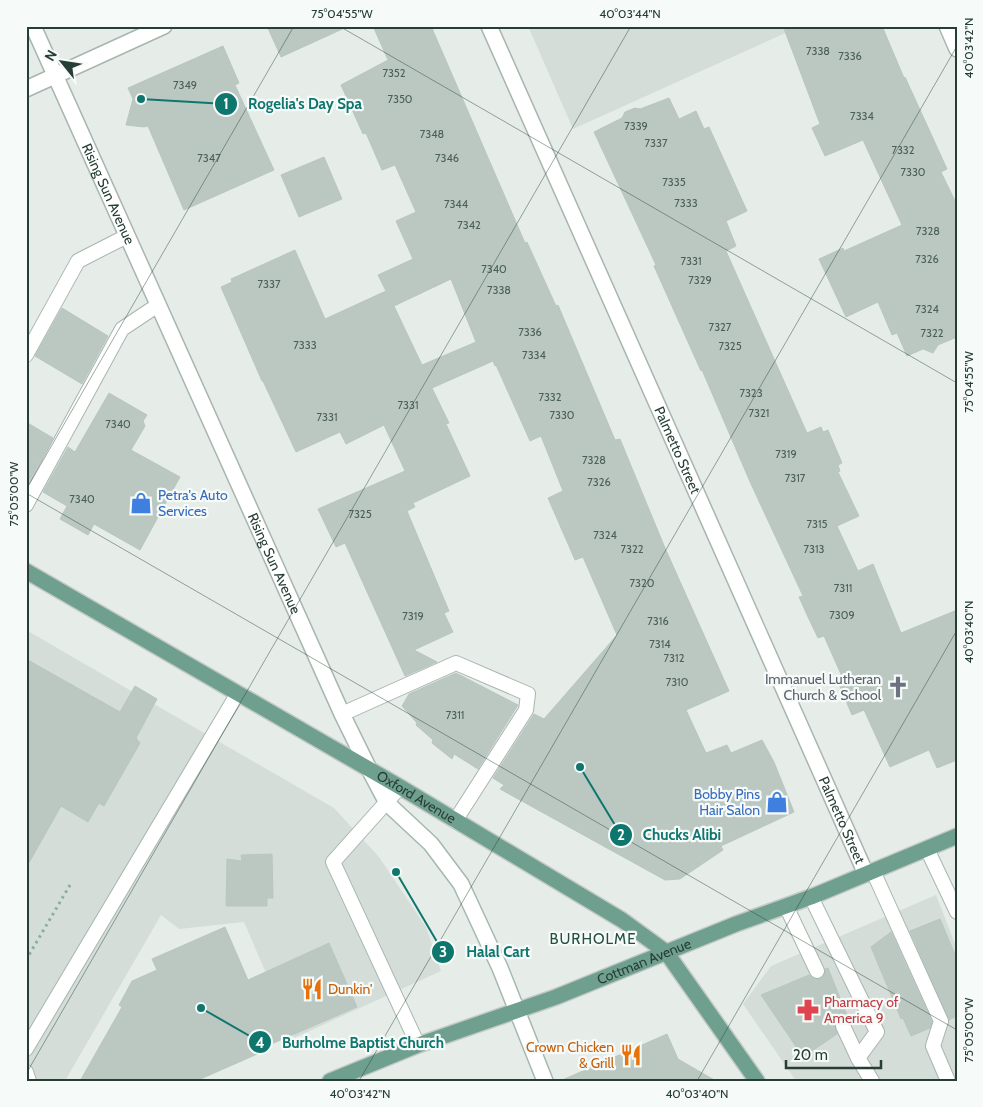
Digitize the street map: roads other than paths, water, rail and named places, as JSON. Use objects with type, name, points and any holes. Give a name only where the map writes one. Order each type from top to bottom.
[{"type":"main road","name":"Oxford Avenue","points":[[26,571],[400,787],[622,920],[666,952],[758,1081]]},
{"type":"main road","name":"Cottman Avenue","points":[[330,1081],[418,1045],[556,997],[666,952],[811,897],[957,836]]},
{"type":"street","name":"Rising Sun Avenue","points":[[33,26],[342,714],[387,803],[431,844],[461,884],[500,968],[545,1081]]},
{"type":"street","points":[[26,89],[164,26]]},
{"type":"street","name":"Palmetto Street","points":[[489,26],[870,872]]},
{"type":"street","points":[[947,26],[957,49]]},
{"type":"lane","points":[[26,355],[78,261],[127,236]]},
{"type":"lane","points":[[26,505],[122,329],[158,305]]},
{"type":"lane","points":[[342,714],[456,663],[528,694],[526,710],[455,821]]},
{"type":"lane","points":[[26,1049],[238,693]]},
{"type":"lane","points":[[400,787],[333,862],[418,1045]]},
{"type":"lane","points":[[927,849],[957,912]]},
{"type":"lane","points":[[870,872],[941,1021],[933,1046],[948,1081]]},
{"type":"lane","points":[[811,897],[877,1032],[858,1058]]},
{"type":"lane","points":[[786,906],[817,970]]},
{"type":"lane","points":[[843,1026],[858,1058],[872,1081]]},
{"type":"lane","points":[[26,1072],[29,1081]]},
{"type":"place","name":"Rogelia's Day Spa","points":[[141,99]]},
{"type":"place","name":"Petra's Auto Services","points":[[141,503]]},
{"type":"place","name":"Immanuel Lutheran Church & School","points":[[898,687]]},
{"type":"place","name":"Chucks Alibi","points":[[580,767]]},
{"type":"place","name":"Bobby Pins Hair Salon","points":[[777,802]]},
{"type":"place","name":"Halal Cart","points":[[396,872]]},
{"type":"place","name":"Dunkin'","points":[[312,989]]},
{"type":"place","name":"Burholme Baptist Church","points":[[201,1008]]},
{"type":"place","name":"Pharmacy of America 9","points":[[808,1010]]},
{"type":"place","name":"Crown Chicken & Grill","points":[[631,1055]]},
{"type":"district","name":"BURHOLME","points":[[593,939]]}]
